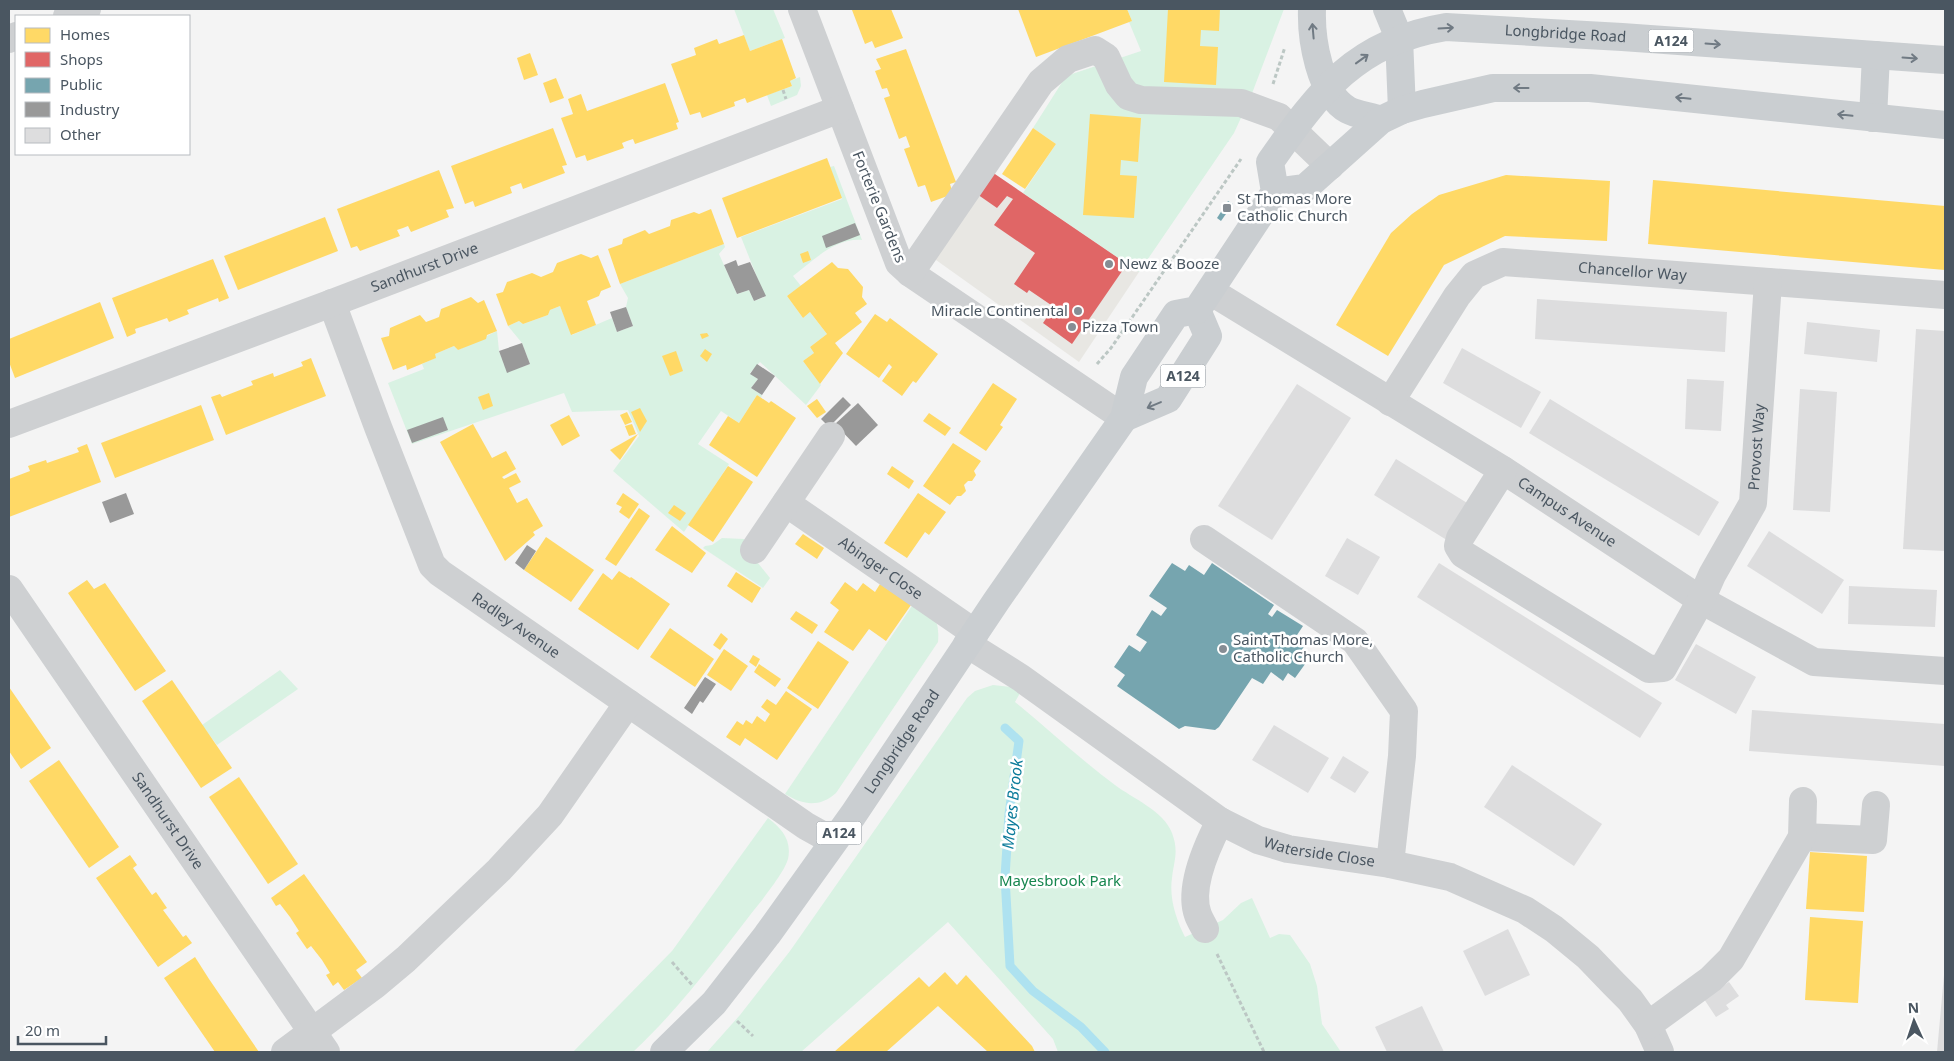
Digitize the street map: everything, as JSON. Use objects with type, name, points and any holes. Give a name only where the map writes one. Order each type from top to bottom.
[{"type":"main road","points":[[1312,9],[1312,32],[1318,60],[1336,101],[1349,111],[1392,115],[1493,88],[1590,88],[1945,125]]},
{"type":"main road","points":[[1204,301],[1274,192],[1305,188],[1392,115],[1399,38],[1387,9]]},
{"type":"main road","name":"Longbridge Road","points":[[1274,192],[1270,162],[1328,86],[1376,49],[1399,38],[1425,30],[1446,27],[1622,37],[1945,60]]},
{"type":"main road","points":[[1873,118],[1876,55]]},
{"type":"main road","name":"Longbridge Road","points":[[664,1052],[714,1002],[767,935],[1124,418],[1134,377],[1176,314],[1204,301]]},
{"type":"main road","name":"A124","points":[[1124,418],[1168,399],[1208,336],[1204,301]]},
{"type":"street","points":[[70,15],[87,9]]},
{"type":"street","name":"Forterie Gardens","points":[[802,9],[899,263],[910,273],[1124,418]]},
{"type":"street","points":[[910,273],[1041,82],[1068,59],[1095,50],[1106,57],[1119,85],[1128,96],[1141,100],[1241,103],[1279,117],[1294,129],[1330,166]]},
{"type":"street","name":"Sandhurst Drive","points":[[9,424],[840,109]]},
{"type":"street","name":"Chancellor Way","points":[[1390,402],[1457,296],[1474,275],[1503,262],[1945,295]]},
{"type":"street","name":"Provost Way","points":[[1503,470],[1460,538],[1458,546],[1463,554],[1649,670],[1664,668],[1701,600],[1712,575],[1753,503],[1768,282]]},
{"type":"street","name":"Campus Avenue","points":[[1204,301],[1390,402],[1503,470],[1701,600],[1814,662],[1945,671]]},
{"type":"street","name":"Radley Avenue","points":[[332,303],[432,565],[440,573],[628,704],[806,826],[833,841]]},
{"type":"street","points":[[754,550],[832,436]]},
{"type":"street","name":"Abinger Close","points":[[786,502],[971,639]]},
{"type":"street","points":[[1204,539],[1355,641],[1404,712],[1402,756],[1390,864]]},
{"type":"street","name":"Sandhurst Drive","points":[[9,589],[319,1042]]},
{"type":"street","name":"Waterside Close","points":[[971,639],[1021,678],[1220,821],[1258,840],[1288,849],[1390,864],[1450,877],[1525,910],[1554,929],[1588,957],[1630,1000],[1648,1025],[1660,1052]]},
{"type":"street","points":[[285,1052],[319,1042],[375,985],[406,959],[499,870],[550,815],[628,704]]},
{"type":"street","points":[[1648,1025],[1711,978],[1732,959],[1802,837],[1803,802]]},
{"type":"street","points":[[1802,837],[1873,840],[1876,805]]},
{"type":"street","points":[[1205,929],[1198,914],[1195,895],[1207,848],[1220,821]]},
{"type":"path","points":[[1264,111],[1288,41]]},
{"type":"path","points":[[1094,368],[1111,348],[1243,154]]},
{"type":"path","points":[[1205,929],[1264,1052]]},
{"type":"path","points":[[672,962],[688,981]]},
{"type":"path","points":[[734,1019],[753,1036]]},
{"type":"shaded area","points":[[989,170],[1139,272],[1079,362],[929,255]]},
{"type":"green space","points":[[734,9],[773,9],[785,38],[750,51]]},
{"type":"green space","points":[[1127,9],[1284,9],[1251,96],[1234,133],[1139,272],[1023,193],[1056,144],[1033,128],[1066,76],[1141,51],[1129,22],[1132,21]]},
{"type":"green space","points":[[800,77],[801,86],[797,95],[771,106],[767,95],[792,86],[790,81]]},
{"type":"green space","points":[[834,166],[862,240],[852,240],[825,251],[793,276],[801,286],[787,296],[803,318],[810,312],[827,334],[810,347],[814,353],[803,361],[821,385],[806,405],[760,362],[750,373],[758,379],[751,388],[762,395],[761,398],[757,395],[739,423],[721,411],[698,444],[729,464],[684,532],[613,471],[639,436],[628,410],[572,412],[564,393],[412,444],[388,383],[424,369],[422,364],[435,358],[435,354],[454,346],[458,350],[497,331],[499,351],[507,372],[530,364],[522,343],[508,326],[519,321],[523,324],[548,315],[550,310],[560,306],[572,335],[612,318],[617,332],[633,326],[626,307],[628,298],[620,284],[724,244],[725,247],[719,254],[737,294],[749,290],[754,301],[765,297],[741,237],[842,199],[830,167]]},
{"type":"green space","points":[[722,538],[744,539],[753,557],[770,578],[763,588],[703,548],[712,545]]},
{"type":"green space","points":[[916,600],[934,618],[938,628],[938,642],[836,793],[830,798],[817,803],[798,801],[785,794]]},
{"type":"green space","points":[[280,670],[298,689],[217,745],[202,725]]},
{"type":"green space","name":"Mayesbrook Park","points":[[993,685],[1011,687],[1020,693],[1015,702],[1102,775],[1155,812],[1168,825],[1176,851],[1171,886],[1172,901],[1185,937],[1223,920],[1241,903],[1252,898],[1270,938],[1279,934],[1290,935],[1310,964],[1317,986],[1322,1024],[1341,1052],[1058,1052],[1053,1039],[948,922],[801,1052],[707,1052],[740,1015],[790,951],[967,698],[975,691]]},
{"type":"green space","points":[[768,818],[782,831],[789,846],[786,864],[768,892],[666,1019],[633,1052],[573,1052],[672,951]]},
{"type":"building: Homes","points":[[891,9],[903,38],[875,48],[872,41],[865,44],[852,10]]},
{"type":"building: Homes","points":[[1018,9],[1127,9],[1132,21],[1036,57]]},
{"type":"building: Homes","points":[[1168,9],[1220,9],[1219,31],[1201,30],[1200,46],[1218,47],[1216,85],[1164,82]]},
{"type":"building: Homes","points":[[744,35],[750,51],[782,39],[796,78],[790,81],[792,86],[747,103],[745,98],[734,102],[735,106],[702,118],[700,112],[690,115],[671,64],[696,55],[694,48],[717,39],[719,44]]},
{"type":"building: Homes","points":[[906,49],[956,182],[950,184],[953,194],[931,202],[925,185],[918,187],[904,149],[910,147],[906,136],[899,139],[884,98],[890,96],[887,88],[882,89],[875,71],[881,69],[876,59]]},
{"type":"building: Homes","points":[[530,53],[538,75],[524,80],[517,58]]},
{"type":"building: Homes","points":[[556,78],[564,98],[550,103],[543,83]]},
{"type":"building: Homes","points":[[665,83],[679,122],[676,123],[678,129],[635,144],[633,139],[627,141],[622,143],[624,148],[587,161],[585,155],[576,158],[561,118],[573,114],[568,99],[581,94],[587,111]]},
{"type":"building: Homes","points":[[1090,114],[1141,118],[1138,162],[1121,160],[1120,175],[1137,176],[1134,218],[1083,215]]},
{"type":"building: Homes","points":[[553,128],[567,165],[562,166],[565,173],[523,189],[521,183],[510,187],[512,193],[475,207],[473,201],[465,204],[451,166]]},
{"type":"building: Homes","points":[[1033,128],[1056,144],[1025,189],[1002,174]]},
{"type":"building: Homes","points":[[827,158],[842,198],[737,238],[722,198]]},
{"type":"building: Homes","points":[[439,170],[454,208],[446,210],[449,217],[411,232],[408,226],[397,230],[400,236],[360,251],[357,246],[351,248],[337,209]]},
{"type":"building: Homes","points":[[1506,175],[1610,181],[1607,241],[1505,236],[1444,265],[1388,356],[1336,325],[1391,233],[1412,214],[1439,195]]},
{"type":"building: Homes","points":[[1653,180],[1945,206],[1945,270],[1648,244]]},
{"type":"building: Homes","points":[[711,209],[724,244],[620,284],[608,249],[622,244],[623,239],[645,230],[649,234],[670,226],[671,220],[694,212],[699,214]]},
{"type":"building: Homes","points":[[325,217],[338,251],[238,290],[224,256]]},
{"type":"building: Homes","points":[[808,251],[811,260],[803,263],[800,254]]},
{"type":"building: Homes","points":[[581,254],[591,258],[598,255],[611,287],[601,291],[599,296],[587,301],[596,325],[571,335],[560,306],[550,310],[548,315],[523,324],[519,321],[508,326],[496,294],[503,292],[507,282],[532,273],[541,277],[553,272],[557,263]]},
{"type":"building: Homes","points":[[213,259],[229,298],[219,302],[218,298],[187,310],[189,314],[169,322],[167,318],[135,329],[136,333],[127,337],[112,298]]},
{"type":"building: Homes","points":[[832,262],[838,268],[848,269],[863,287],[862,297],[867,304],[855,313],[862,322],[835,343],[843,353],[820,384],[803,361],[814,353],[810,347],[827,334],[810,312],[803,318],[787,296]]},
{"type":"building: Homes","points":[[471,297],[478,303],[484,300],[497,331],[487,335],[486,339],[458,350],[454,346],[435,354],[436,358],[407,370],[406,365],[393,370],[381,338],[389,336],[390,328],[420,315],[426,322],[434,319],[439,317],[441,309]]},
{"type":"building: Homes","points":[[100,302],[114,338],[15,378],[9,362],[9,339]]},
{"type":"building: Homes","points":[[875,314],[887,322],[890,318],[938,354],[916,383],[913,381],[902,396],[882,381],[892,367],[889,364],[879,378],[846,354]]},
{"type":"building: Homes","points":[[707,333],[709,336],[702,339],[700,334]]},
{"type":"building: Homes","points":[[705,349],[712,354],[707,362],[700,356]]},
{"type":"building: Homes","points":[[676,351],[683,371],[670,376],[662,356]]},
{"type":"building: Homes","points":[[311,358],[326,396],[226,435],[211,397],[220,394],[222,397],[253,385],[251,381],[273,373],[274,377],[303,366],[301,362]]},
{"type":"building: Homes","points":[[993,383],[1017,399],[1000,425],[1003,427],[986,451],[959,433]]},
{"type":"building: Homes","points":[[489,393],[493,406],[483,410],[478,397]]},
{"type":"building: Homes","points":[[757,395],[769,403],[771,401],[796,418],[757,477],[709,445],[728,416],[739,423]]},
{"type":"building: Homes","points":[[817,399],[826,412],[817,418],[807,406]]},
{"type":"building: Homes","points":[[201,405],[214,440],[115,478],[101,443]]},
{"type":"building: Homes","points":[[640,408],[647,421],[640,432],[631,412]]},
{"type":"building: Homes","points":[[627,412],[632,422],[625,425],[620,415]]},
{"type":"building: Homes","points":[[929,413],[951,428],[945,436],[923,421]]},
{"type":"building: Homes","points":[[569,415],[580,436],[562,446],[550,425]]},
{"type":"building: Homes","points":[[473,424],[492,458],[506,451],[516,469],[502,477],[504,479],[516,473],[521,482],[509,488],[517,503],[527,498],[543,526],[533,532],[535,535],[505,561],[440,442]]},
{"type":"building: Homes","points":[[632,424],[636,434],[629,436],[625,426]]},
{"type":"building: Homes","points":[[638,434],[620,460],[610,450]]},
{"type":"building: Homes","points":[[953,443],[981,461],[974,471],[976,475],[972,481],[968,481],[964,485],[966,491],[961,496],[957,496],[950,505],[923,486]]},
{"type":"building: Homes","points":[[87,444],[101,482],[9,517],[9,479],[30,471],[28,466],[46,460],[47,463],[79,452],[77,448]]},
{"type":"building: Homes","points":[[728,466],[753,482],[713,542],[688,525]]},
{"type":"building: Homes","points":[[892,466],[914,481],[909,489],[887,474]]},
{"type":"building: Homes","points":[[623,493],[639,504],[629,519],[619,512],[622,507],[616,504]]},
{"type":"building: Homes","points":[[918,493],[946,512],[929,535],[925,532],[907,558],[884,543]]},
{"type":"building: Homes","points":[[674,505],[686,513],[680,521],[668,513]]},
{"type":"building: Homes","points":[[639,508],[650,516],[616,566],[605,559]]},
{"type":"building: Homes","points":[[672,526],[706,553],[692,573],[655,550]]},
{"type":"building: Homes","points":[[803,534],[824,548],[817,559],[795,544]]},
{"type":"building: Homes","points":[[546,537],[594,570],[571,602],[524,570]]},
{"type":"building: Homes","points":[[619,571],[670,604],[638,650],[578,609],[603,573],[612,580]]},
{"type":"building: Homes","points":[[736,572],[761,588],[752,603],[727,586]]},
{"type":"building: Homes","points":[[87,580],[94,589],[105,583],[166,671],[135,691],[68,593]]},
{"type":"building: Homes","points":[[845,582],[857,591],[863,583],[875,592],[880,584],[911,605],[886,641],[869,629],[853,651],[824,632],[839,610],[830,603]]},
{"type":"building: Homes","points":[[796,611],[818,625],[812,634],[790,619]]},
{"type":"building: Homes","points":[[670,628],[714,659],[695,687],[650,657]]},
{"type":"building: Homes","points":[[721,633],[728,639],[720,650],[713,645]]},
{"type":"building: Homes","points":[[818,641],[849,662],[818,709],[787,688]]},
{"type":"building: Homes","points":[[724,649],[748,666],[731,691],[707,675]]},
{"type":"building: Homes","points":[[753,655],[760,659],[756,667],[749,662]]},
{"type":"building: Homes","points":[[759,664],[781,679],[775,687],[754,672]]},
{"type":"building: Homes","points":[[172,680],[232,768],[201,788],[142,701]]},
{"type":"building: Homes","points":[[9,687],[51,748],[21,769],[9,751]]},
{"type":"building: Homes","points":[[786,691],[812,709],[777,760],[745,738],[740,746],[726,737],[737,721],[743,725],[746,720],[752,724],[757,716],[765,722],[770,714],[761,707],[767,699],[776,705]]},
{"type":"building: Homes","points":[[59,760],[119,847],[89,868],[29,781]]},
{"type":"building: Homes","points":[[239,777],[298,864],[268,884],[209,797]]},
{"type":"building: Homes","points":[[1810,852],[1867,856],[1864,912],[1806,909]]},
{"type":"building: Homes","points":[[130,855],[137,865],[133,868],[152,895],[156,892],[167,908],[163,910],[183,937],[186,935],[192,943],[158,967],[96,878]]},
{"type":"building: Homes","points":[[304,874],[367,962],[356,970],[362,978],[344,990],[338,982],[333,986],[326,975],[330,973],[322,960],[311,946],[307,949],[296,933],[299,931],[290,917],[280,904],[276,906],[271,898]]},
{"type":"building: Homes","points":[[1810,917],[1863,921],[1858,1003],[1805,1000]]},
{"type":"building: Homes","points":[[195,957],[259,1052],[215,1052],[164,978]]},
{"type":"building: Homes","points":[[945,972],[957,985],[966,975],[1032,1046],[1035,1052],[988,1052],[938,1006],[886,1052],[834,1052],[919,977],[929,987]]},
{"type":"building: Shops","points":[[989,170],[1127,264],[1072,344],[1043,323],[1054,307],[1029,290],[1027,293],[1014,284],[1035,253],[994,225],[1013,199],[1007,196],[997,208],[974,192]]},
{"type":"building: Public","points":[[1228,201],[1233,204],[1221,221],[1217,218]]},
{"type":"building: Public","name":"Saint Thomas More, Catholic Church","points":[[1172,563],[1185,571],[1189,565],[1204,575],[1212,563],[1274,605],[1268,614],[1272,617],[1277,610],[1303,626],[1295,638],[1305,645],[1299,654],[1308,660],[1295,678],[1288,673],[1283,681],[1271,672],[1263,684],[1252,678],[1219,727],[1215,730],[1185,726],[1179,729],[1117,686],[1125,675],[1114,667],[1129,645],[1140,652],[1147,642],[1136,635],[1152,610],[1161,616],[1167,608],[1149,596]]},
{"type":"building: Industry","points":[[855,223],[860,235],[826,248],[822,236]]},
{"type":"building: Industry","points":[[736,260],[738,266],[750,262],[766,296],[754,301],[749,290],[737,294],[724,265]]},
{"type":"building: Industry","points":[[626,307],[633,326],[617,332],[610,312]]},
{"type":"building: Industry","points":[[522,343],[530,364],[507,373],[499,351]]},
{"type":"building: Industry","points":[[757,364],[775,376],[762,395],[751,388],[758,379],[750,374]]},
{"type":"building: Industry","points":[[843,397],[851,405],[829,427],[821,419]]},
{"type":"building: Industry","points":[[858,403],[878,425],[856,446],[835,424]]},
{"type":"building: Industry","points":[[443,417],[448,430],[412,443],[407,430]]},
{"type":"building: Industry","points":[[126,493],[134,514],[110,523],[102,502]]},
{"type":"building: Industry","points":[[527,545],[536,551],[524,570],[515,563]]},
{"type":"building: Industry","points":[[705,677],[716,684],[703,703],[700,701],[692,714],[684,708]]},
{"type":"building: Other","points":[[1537,299],[1727,312],[1725,352],[1535,339]]},
{"type":"building: Other","points":[[1807,322],[1880,330],[1877,362],[1804,354]]},
{"type":"building: Other","points":[[1916,329],[1945,331],[1945,551],[1903,549]]},
{"type":"building: Other","points":[[1462,348],[1541,392],[1521,428],[1443,383]]},
{"type":"building: Other","points":[[1687,379],[1724,381],[1721,431],[1685,429]]},
{"type":"building: Other","points":[[1297,384],[1351,418],[1272,540],[1218,506]]},
{"type":"building: Other","points":[[1800,389],[1837,392],[1830,512],[1793,510]]},
{"type":"building: Other","points":[[1550,399],[1719,502],[1699,536],[1529,433]]},
{"type":"building: Other","points":[[1396,459],[1472,506],[1450,542],[1374,495]]},
{"type":"building: Other","points":[[1769,531],[1844,580],[1822,614],[1747,566]]},
{"type":"building: Other","points":[[1347,538],[1380,557],[1358,595],[1325,576]]},
{"type":"building: Other","points":[[1439,563],[1662,703],[1640,738],[1417,597]]},
{"type":"building: Other","points":[[1849,586],[1937,590],[1935,627],[1848,624]]},
{"type":"building: Other","points":[[1696,644],[1756,677],[1736,714],[1675,680]]},
{"type":"building: Other","points":[[1752,710],[1945,724],[1945,766],[1749,751]]},
{"type":"building: Other","points":[[1274,725],[1329,758],[1308,793],[1252,760]]},
{"type":"building: Other","points":[[1343,756],[1369,772],[1355,793],[1330,778]]},
{"type":"building: Other","points":[[1512,765],[1602,824],[1574,866],[1484,807]]},
{"type":"building: Other","points":[[1508,929],[1530,975],[1485,996],[1463,951]]},
{"type":"building: Other","points":[[1944,975],[1945,1052],[1937,1052]]},
{"type":"building: Other","points":[[1729,982],[1739,996],[1726,1005],[1729,1009],[1716,1017],[1704,999]]},
{"type":"building: Other","points":[[1422,1006],[1444,1052],[1387,1052],[1375,1027]]},
{"type":"waterway","name":"Mayes Brook","points":[[1005,728],[1019,741],[1009,814],[1005,877],[1010,966],[1033,991],[1081,1027],[1105,1052]]},
{"type":"place","name":"St Thomas More Catholic Church","points":[[1227,208]]},
{"type":"place","name":"Newz & Booze","points":[[1109,264]]},
{"type":"place","name":"Miracle Continental","points":[[1078,311]]},
{"type":"place","name":"Pizza Town","points":[[1072,327]]},
{"type":"place","name":"Saint Thomas More, Catholic Church","points":[[1223,649]]}]
